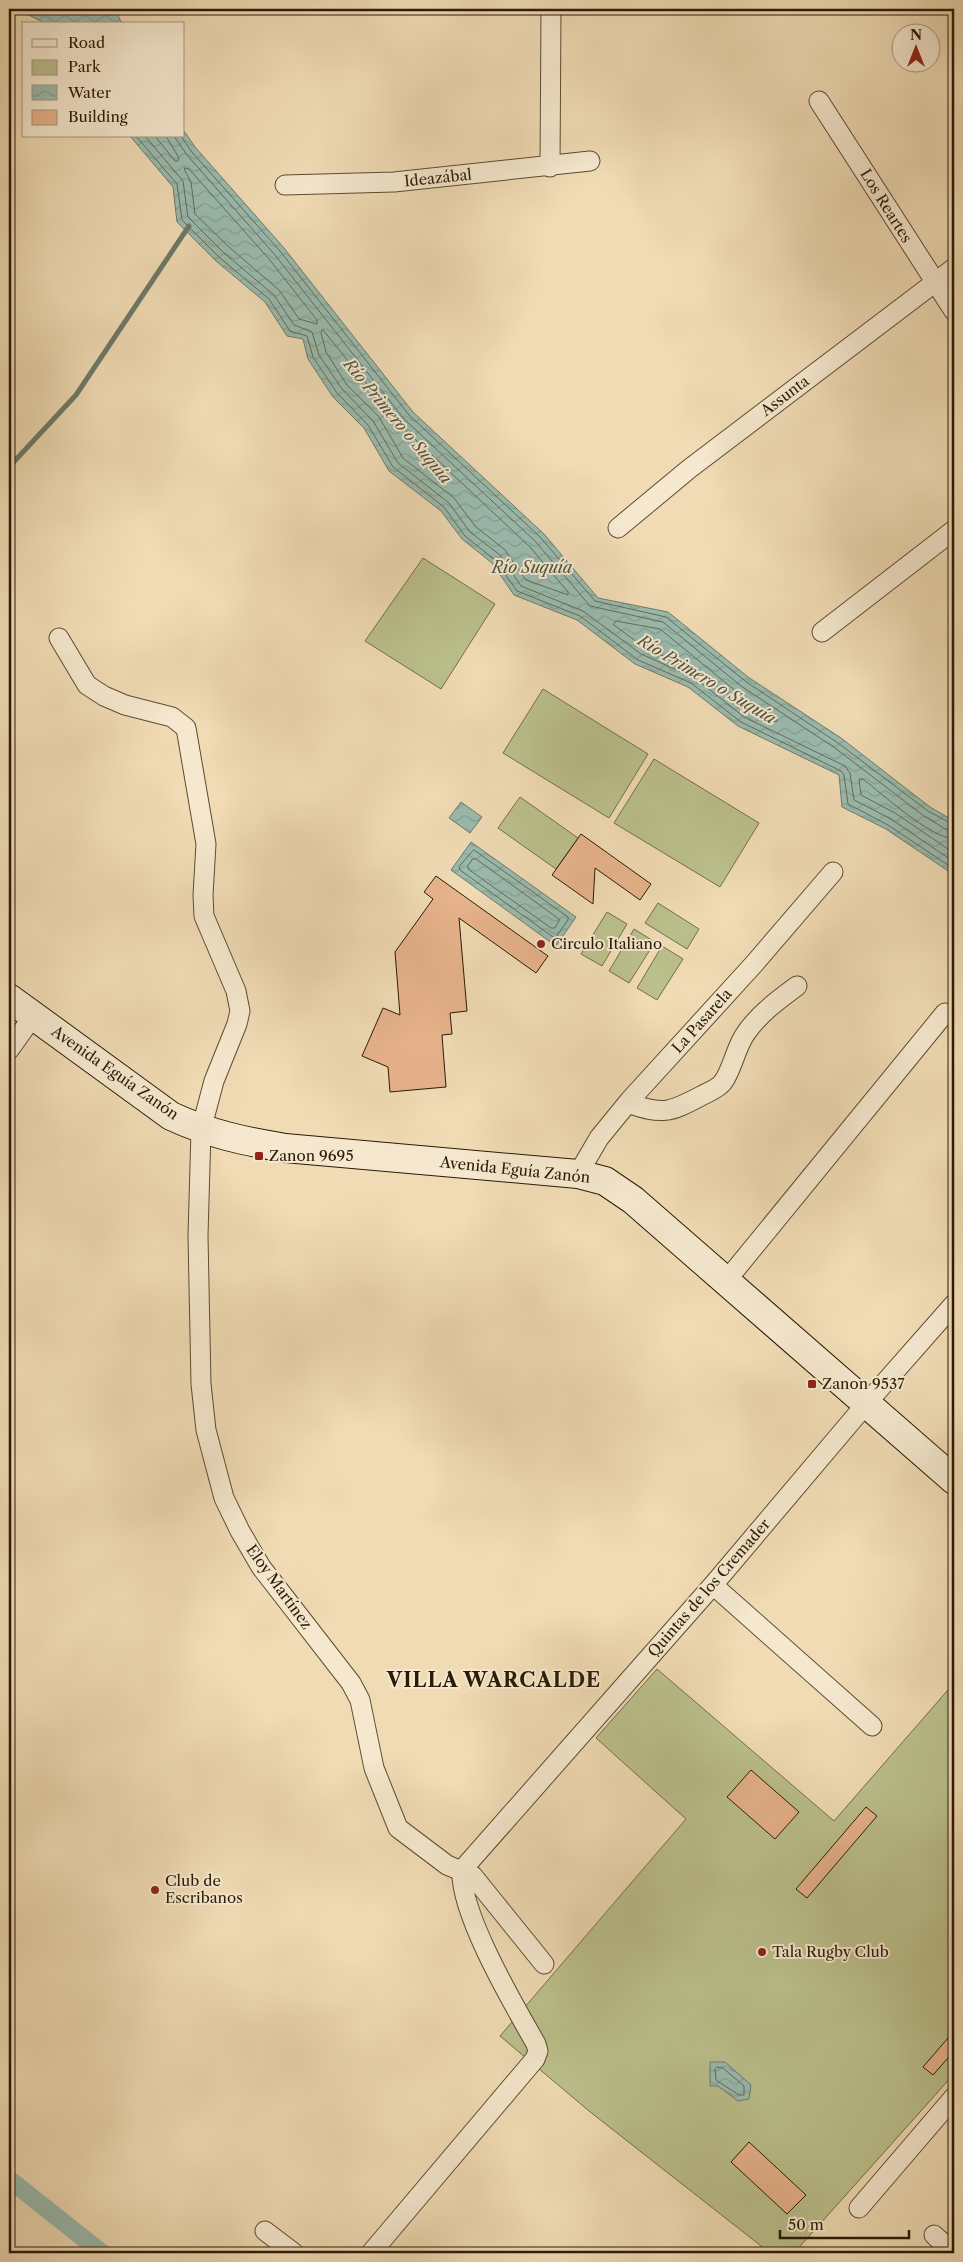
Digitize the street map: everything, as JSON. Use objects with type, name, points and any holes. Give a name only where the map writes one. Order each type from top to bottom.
[{"type":"main road","name":"Avenida Eguía Zanón","points":[[9,998],[171,1116],[201,1130],[240,1141],[285,1148],[578,1174],[605,1182],[633,1200],[954,1480]]},
{"type":"street","points":[[550,167],[551,9]]},
{"type":"street","name":"Los Reartes","points":[[819,101],[934,283],[954,311]]},
{"type":"street","name":"Ideazábal","points":[[285,184],[394,182],[550,167],[590,161]]},
{"type":"street","name":"Assunta","points":[[618,528],[689,469],[954,268]]},
{"type":"street","points":[[822,632],[950,537]]},
{"type":"street","name":"Eloy Martínez","points":[[59,638],[87,685],[104,696],[125,705],[172,717],[186,728],[206,844],[203,895],[204,916],[236,991],[240,1012],[214,1081],[201,1130],[198,1236],[201,1384],[206,1430],[224,1498],[261,1567],[351,1683],[360,1700],[374,1768],[398,1828],[447,1865],[473,1876],[484,1887],[544,1964]]},
{"type":"street","name":"La Pasarela","points":[[578,1174],[598,1138],[754,964],[833,872]]},
{"type":"street","points":[[628,1103],[651,1111],[666,1111],[680,1107],[714,1089],[724,1081],[736,1051],[746,1033],[764,1011],[796,986]]},
{"type":"street","points":[[726,1281],[945,1014]]},
{"type":"street","points":[[9,1050],[34,1015]]},
{"type":"street","name":"Quintas de los Cremader","points":[[462,1870],[713,1585],[866,1404],[954,1304]]},
{"type":"street","points":[[713,1585],[872,1726]]},
{"type":"street","points":[[371,2253],[535,2059],[538,2051],[536,2044],[501,1981],[477,1926],[461,1883],[462,1870]]},
{"type":"street","points":[[859,2208],[954,2096]]},
{"type":"street","points":[[265,2231],[294,2253]]},
{"type":"street","points":[[934,2235],[954,2253]]},
{"type":"green space","points":[[423,558],[495,604],[441,689],[365,641]]},
{"type":"green space","points":[[543,689],[648,754],[609,818],[503,753]]},
{"type":"green space","points":[[654,759],[759,823],[720,887],[614,823]]},
{"type":"green space","points":[[520,797],[578,838],[556,869],[498,828]]},
{"type":"green space","points":[[658,903],[699,929],[687,949],[645,923]]},
{"type":"green space","points":[[607,912],[627,924],[602,966],[581,954]]},
{"type":"green space","points":[[634,929],[655,942],[629,983],[609,971]]},
{"type":"green space","points":[[662,946],[683,959],[657,1000],[637,988]]},
{"type":"green space","name":"Tala Rugby Club","points":[[657,1669],[834,1821],[954,1683],[954,2074],[794,2253],[770,2253],[589,2111],[500,2036],[686,1819],[596,1738]]},
{"type":"water","points":[[16,9],[115,9],[121,22],[43,22]]},
{"type":"water","name":"Río Suquía","points":[[185,132],[195,147],[284,248],[413,412],[544,534],[598,598],[668,612],[748,677],[841,738],[930,807],[954,821],[954,875],[886,829],[842,807],[839,775],[738,726],[688,687],[635,664],[577,620],[514,595],[492,563],[462,539],[441,511],[389,471],[364,428],[333,397],[308,359],[303,339],[287,336],[265,302],[216,261],[177,222],[173,187],[132,138],[185,138]]},
{"type":"water","points":[[461,802],[482,817],[470,833],[449,818]]},
{"type":"water","points":[[471,842],[576,917],[556,946],[451,870]]},
{"type":"water","points":[[710,2062],[725,2062],[751,2085],[749,2099],[738,2101],[718,2086],[710,2086]]},
{"type":"building","points":[[581,834],[651,884],[640,900],[595,868],[593,904],[552,875]]},
{"type":"building","points":[[436,876],[548,956],[536,973],[459,918],[467,1011],[450,1013],[452,1034],[442,1035],[446,1087],[390,1092],[388,1067],[362,1056],[383,1008],[400,1015],[395,952],[433,899],[424,892]]},
{"type":"building","points":[[751,1770],[799,1812],[775,1839],[727,1797]]},
{"type":"building","points":[[866,1807],[877,1816],[807,1898],[796,1889]]},
{"type":"building","points":[[954,2031],[954,2051],[933,2075],[923,2067]]},
{"type":"building","points":[[749,2142],[806,2195],[787,2214],[731,2162]]},
{"type":"waterway","points":[[9,467],[76,395],[189,226]]},
{"type":"waterway","points":[[9,2179],[102,2253]]},
{"type":"place","name":"Circulo Italiano","points":[[541,944]]},
{"type":"place","name":"Zanon 9695","points":[[259,1156]]},
{"type":"place","name":"Zanon 9537","points":[[812,1384]]},
{"type":"place","name":"Club de Escribanos","points":[[155,1890]]},
{"type":"place","name":"Tala Rugby Club","points":[[762,1952]]},
{"type":"district","name":"VILLA WARCALDE","points":[[494,1680]]},
{"type":"water label","name":"Río Primero o Suquía","points":[[398,421]]},
{"type":"water label","name":"Río Primero o Suquía","points":[[707,679]]}]
